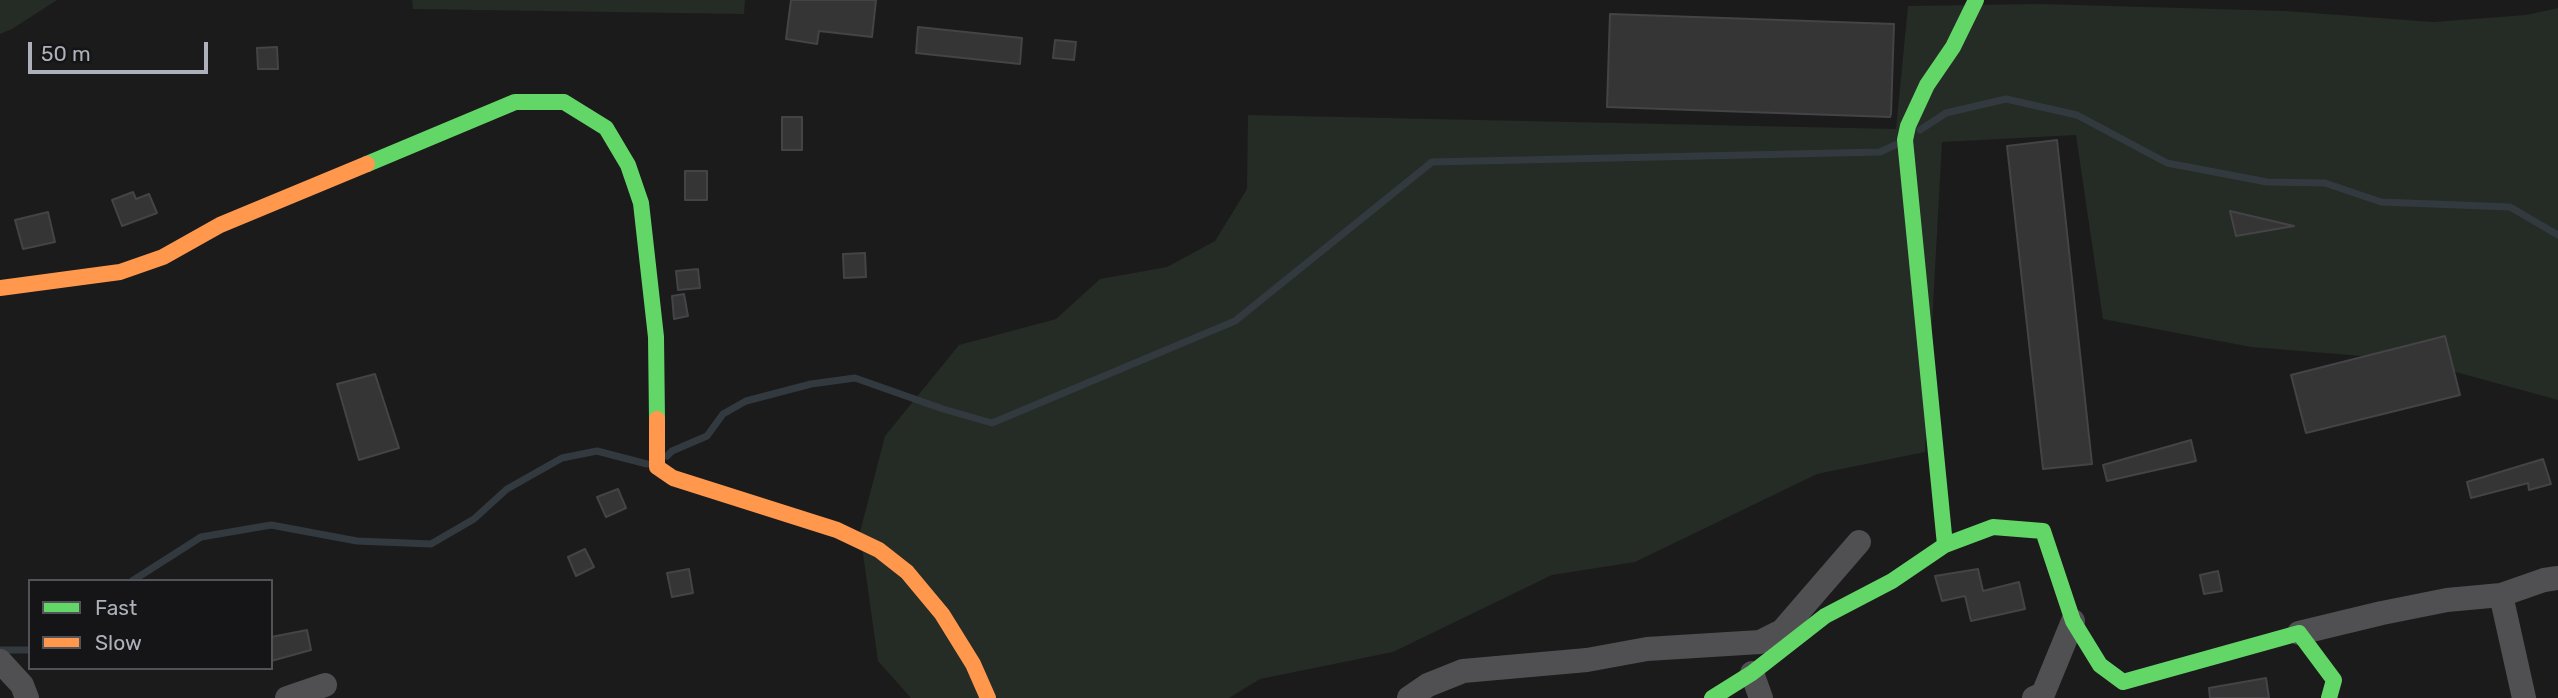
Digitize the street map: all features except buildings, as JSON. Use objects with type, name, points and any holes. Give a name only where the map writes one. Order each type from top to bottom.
[{"type":"street","points":[[1945,545],[1905,140],[1908,126],[1927,85],[1953,47],[1976,0]]},
{"type":"street","points":[[0,288],[120,272],[163,257],[220,225],[515,102],[564,102],[606,128],[628,165],[641,203],[656,337],[657,467],[673,478],[837,530],[878,550],[907,572],[942,614],[972,664],[988,698]]},
{"type":"street","points":[[1712,698],[1752,673],[1825,617],[1892,581],[1945,545],[1993,527],[2043,531],[2073,621],[2100,665],[2125,690],[2299,633],[2421,605],[2501,595],[2544,580],[2558,579]]},
{"type":"street","points":[[1409,698],[1429,685],[1463,671],[1587,660],[1647,649],[1759,642],[1782,631],[1859,542]]},
{"type":"street","points":[[2501,595],[2524,698]]},
{"type":"street","points":[[2034,698],[2042,694],[2073,621]]},
{"type":"street","points":[[2299,633],[2334,680],[2329,698]]},
{"type":"street","points":[[0,661],[22,685],[27,698]]},
{"type":"street","points":[[1752,673],[1761,698]]},
{"type":"street","points":[[287,698],[325,685]]},
{"type":"shaded area","points":[[0,0],[57,0],[0,34]]},
{"type":"shaded area","points":[[412,0],[745,0],[744,14],[413,9]]},
{"type":"shaded area","points":[[2040,4],[2286,11],[2433,22],[2526,15],[2558,8],[2558,400],[2412,360],[2251,347],[2103,319],[2076,135],[1942,142],[1925,452],[1817,474],[1635,562],[1552,575],[1393,652],[1260,679],[1229,698],[911,698],[878,661],[860,532],[885,436],[959,345],[1056,319],[1100,279],[1167,267],[1215,241],[1247,189],[1248,115],[1896,129],[1908,6]]},
{"type":"waterway","points":[[1920,130],[1946,113],[2006,99],[2077,115],[2167,163],[2267,182],[2325,183],[2381,202],[2510,207],[2558,235]]},
{"type":"waterway","points":[[667,456],[672,451],[707,436],[723,414],[746,401],[811,384],[855,378],[992,423],[1235,321],[1432,162],[1880,152],[1895,145]]},
{"type":"waterway","points":[[135,579],[201,537],[271,525],[357,541],[431,544],[474,519],[507,489],[562,458],[597,451],[647,464]]},
{"type":"waterway","points":[[0,650],[28,650]]},
{"type":"traffic: fast","points":[[1945,545],[1905,140],[1908,126],[1927,85],[1953,47],[1976,0]]},
{"type":"traffic: fast","points":[[367,164],[515,102],[564,102],[606,128],[628,165],[641,203],[656,337],[657,419]]},
{"type":"traffic: fast","points":[[1712,698],[1752,673],[1825,616],[1892,581],[1945,545],[1993,527],[2043,531],[2073,621],[2100,665],[2123,682],[2299,633],[2334,680],[2329,698]]},
{"type":"traffic: slow","points":[[0,288],[120,272],[163,257],[220,225],[367,164]]},
{"type":"traffic: slow","points":[[657,419],[657,467],[673,478],[837,530],[879,550],[907,572],[942,614],[973,664],[988,698]]}]
